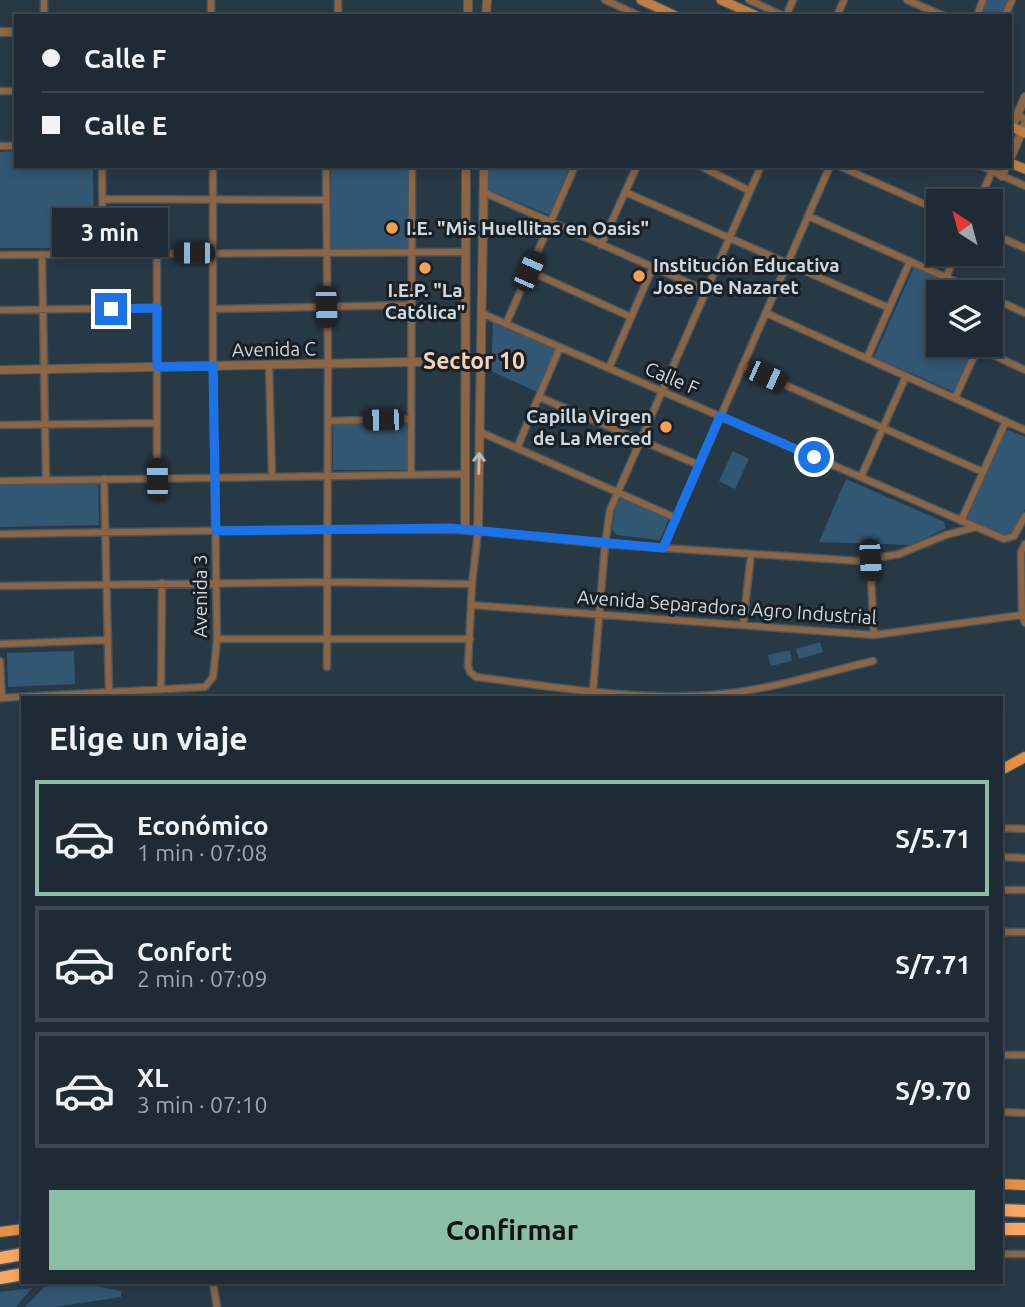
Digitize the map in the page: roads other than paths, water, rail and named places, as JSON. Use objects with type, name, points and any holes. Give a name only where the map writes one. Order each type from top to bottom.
[{"type":"highway","points":[[1003,1210],[1025,1211]]},
{"type":"highway","points":[[1003,1228],[1025,1229]]},
{"type":"highway","points":[[0,1258],[21,1254]]},
{"type":"highway","points":[[0,1278],[21,1274]]},
{"type":"main road","points":[[721,0],[752,14]]},
{"type":"main road","points":[[647,1],[672,14]]},
{"type":"main road","points":[[1003,769],[1023,758]]},
{"type":"main road","points":[[1003,1184],[1025,1185]]},
{"type":"main road","points":[[0,1232],[21,1229]]},
{"type":"street","points":[[605,0],[637,14]]},
{"type":"street","points":[[749,0],[780,14]]},
{"type":"street","points":[[907,0],[939,14]]},
{"type":"street","points":[[1012,152],[1025,97]]},
{"type":"street","points":[[103,168],[103,254]]},
{"type":"street","name":"Avenida 3","points":[[161,688],[205,687],[213,677],[217,639],[213,168]]},
{"type":"street","points":[[326,168],[327,667]]},
{"type":"street","points":[[411,475],[412,168]]},
{"type":"street","points":[[465,530],[466,168]]},
{"type":"street","points":[[484,168],[478,531],[472,584],[468,666],[470,672],[476,677],[633,695],[721,694],[752,690],[873,661]]},
{"type":"street","points":[[506,324],[574,168]]},
{"type":"street","points":[[601,245],[636,168]]},
{"type":"street","points":[[704,168],[750,191]]},
{"type":"street","points":[[593,691],[610,510],[760,168]]},
{"type":"street","points":[[663,548],[829,168]]},
{"type":"street","points":[[844,168],[926,205]]},
{"type":"street","points":[[1002,176],[1006,168]]},
{"type":"street","points":[[984,189],[993,169],[1025,186]]},
{"type":"street","points":[[483,192],[707,291]]},
{"type":"street","points":[[625,192],[889,308]]},
{"type":"street","points":[[103,199],[326,200]]},
{"type":"street","points":[[808,216],[951,280]]},
{"type":"street","points":[[1003,239],[1025,248]]},
{"type":"street","points":[[0,255],[465,252]]},
{"type":"street","points":[[156,254],[157,479]]},
{"type":"street","points":[[42,255],[46,480]]},
{"type":"street","points":[[867,358],[910,261]]},
{"type":"street","points":[[946,278],[951,266]]},
{"type":"street","points":[[609,368],[653,267]]},
{"type":"street","points":[[529,271],[631,317]]},
{"type":"street","points":[[1003,303],[1025,313]]},
{"type":"street","points":[[213,309],[411,305]]},
{"type":"street","points":[[0,310],[157,308]]},
{"type":"street","name":"Calle F","points":[[481,313],[1004,539],[1014,536],[1025,516]]},
{"type":"street","points":[[766,313],[1025,430]]},
{"type":"street","points":[[517,448],[560,347]]},
{"type":"street","points":[[955,398],[974,357]]},
{"type":"street","points":[[999,357],[1025,370]]},
{"type":"street","name":"Avenida C","points":[[0,370],[465,361]]},
{"type":"street","points":[[270,365],[272,477]]},
{"type":"street","points":[[742,366],[983,472]]},
{"type":"street","points":[[861,477],[906,376]]},
{"type":"street","points":[[539,397],[699,465]]},
{"type":"street","points":[[328,421],[411,419]]},
{"type":"street","points":[[961,521],[1006,421]]},
{"type":"street","points":[[0,425],[156,423]]},
{"type":"street","points":[[480,432],[676,518]]},
{"type":"street","points":[[0,481],[465,474]]},
{"type":"street","points":[[103,479],[110,691]]},
{"type":"street","points":[[0,534],[328,529],[465,530],[605,544],[859,561],[899,554],[946,535],[976,527]]},
{"type":"street","points":[[1025,544],[1022,615],[1025,623]]},
{"type":"street","points":[[743,625],[751,554]]},
{"type":"street","points":[[870,560],[874,635]]},
{"type":"street","points":[[0,586],[328,582],[472,584]]},
{"type":"street","points":[[32,696],[161,688],[162,583]]},
{"type":"street","name":"Avenida Separadora Agro Industrial","points":[[471,605],[874,635],[1022,615]]},
{"type":"street","points":[[217,639],[470,639]]},
{"type":"street","points":[[0,644],[108,640]]},
{"type":"street","points":[[0,661],[1,698],[21,697]]},
{"type":"street","points":[[1003,763],[1023,758]]},
{"type":"street","points":[[1003,828],[1025,829]]},
{"type":"street","points":[[1003,857],[1025,858]]},
{"type":"street","points":[[1003,890],[1025,890]]},
{"type":"street","points":[[1003,932],[1025,932]]},
{"type":"street","points":[[1003,1055],[1025,1055]]},
{"type":"street","points":[[1003,1112],[1025,1113]]},
{"type":"street","points":[[1003,1254],[1025,1254]]},
{"type":"street","points":[[213,1284],[217,1307]]},
{"type":"place","name":"I.E. \"Mis Huellitas en Oasis\"","points":[[392,228]]},
{"type":"place","name":"I.E.P. \"La Católica\"","points":[[425,268]]},
{"type":"place","name":"Institución Educativa Jose De Nazaret","points":[[639,276]]},
{"type":"place","name":"Capilla Virgen de La Merced","points":[[666,427]]},
{"type":"district","name":"Sector 10","points":[[474,361]]}]
